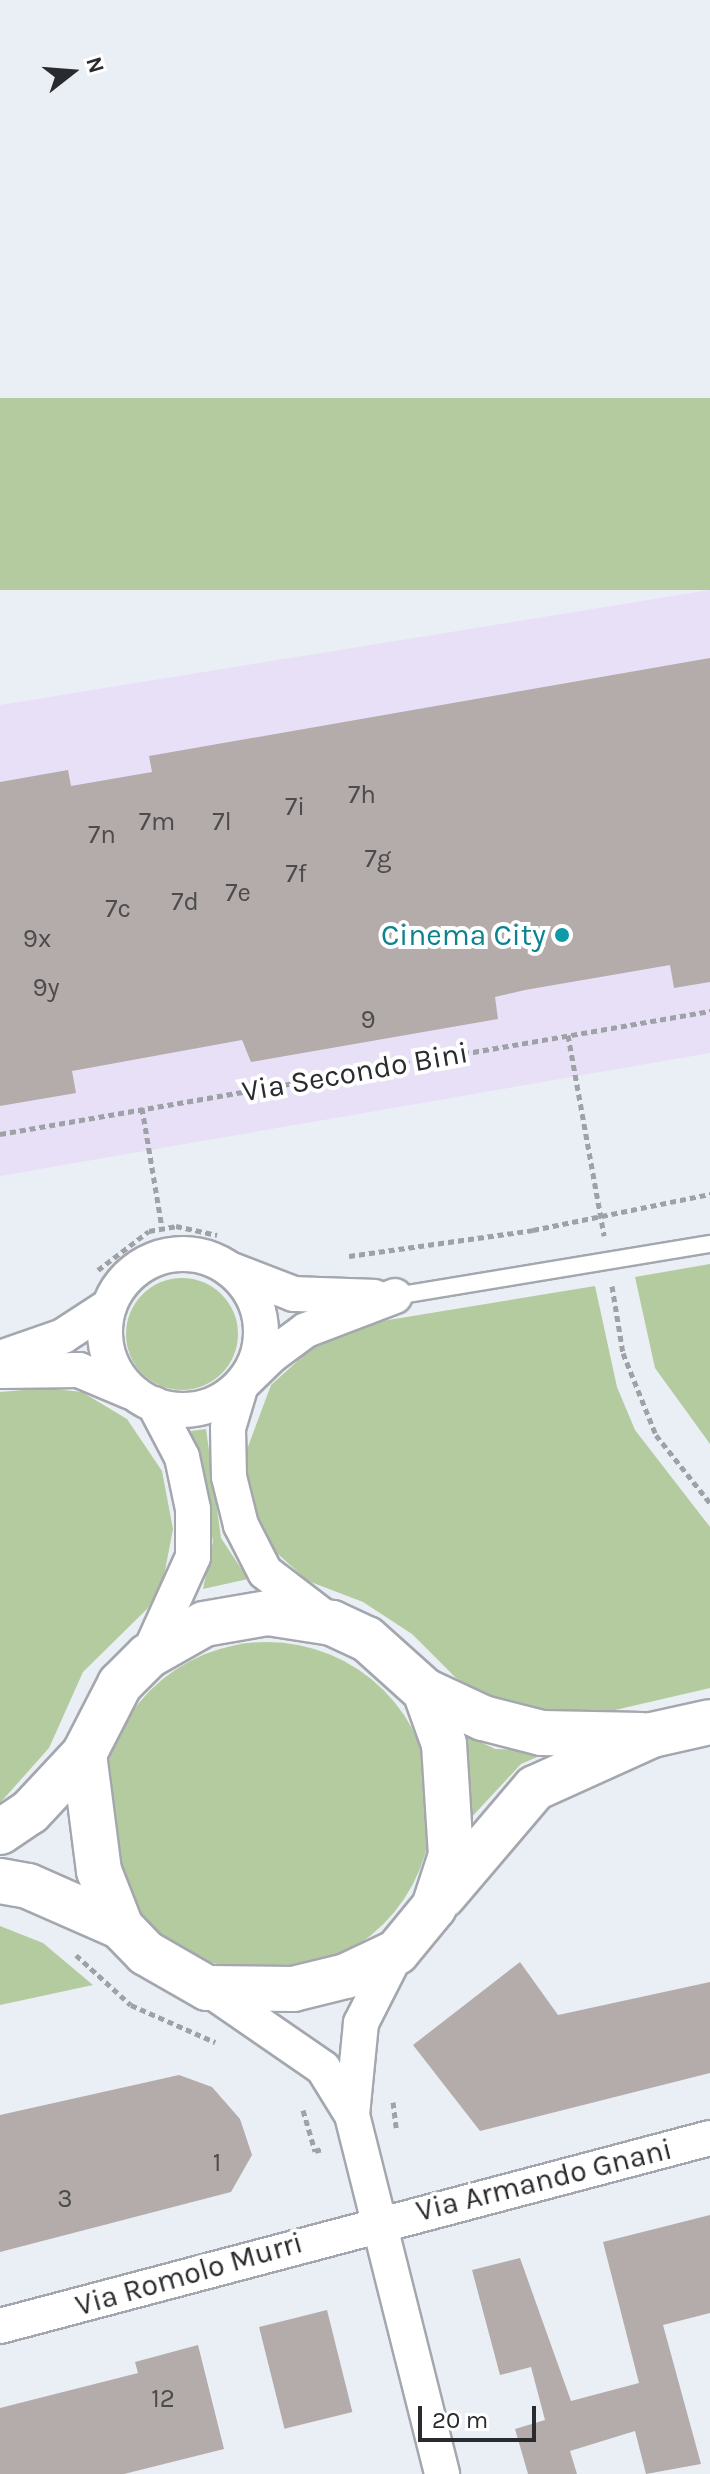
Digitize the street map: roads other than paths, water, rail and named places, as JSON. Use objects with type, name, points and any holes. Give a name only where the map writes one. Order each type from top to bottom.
[{"type":"main road","points":[[0,1832],[30,1812],[84,1754],[120,1684],[148,1656],[217,1622],[268,1613],[332,1623],[399,1662],[425,1691],[444,1744],[450,1801],[451,1855],[434,1907]]},
{"type":"main road","points":[[425,1691],[483,1718],[542,1733],[652,1735]]},
{"type":"main road","points":[[0,1881],[28,1886],[121,1927],[146,1953],[207,1988],[293,1989],[346,1976],[397,1952],[535,1788],[652,1735],[710,1722]]},
{"type":"main road","points":[[84,1754],[99,1871],[121,1927]]},
{"type":"street","points":[[0,1358],[63,1336],[109,1306],[137,1268],[159,1257],[183,1253],[228,1254],[294,1294],[395,1296]]},
{"type":"street","points":[[228,1254],[247,1287],[261,1337],[241,1385],[228,1428],[229,1477],[241,1525],[265,1572],[332,1623]]},
{"type":"street","points":[[0,1371],[79,1370],[146,1400],[201,1408],[241,1385],[306,1330],[395,1296]]},
{"type":"street","points":[[109,1306],[108,1355],[146,1400],[182,1457],[193,1509],[193,1557],[148,1656]]},
{"type":"street","points":[[352,2115],[361,2023],[397,1952]]},
{"type":"street","points":[[207,1988],[323,2068],[352,2115],[442,2474]]},
{"type":"street","name":"Via Armando Gnani","points":[[377,2221],[710,2138]]},
{"type":"street","name":"Via Romolo Murri","points":[[0,2326],[377,2221]]},
{"type":"lane","points":[[395,1296],[710,1244]]},
{"type":"place","name":"Cinema City","points":[[562,935]]}]
